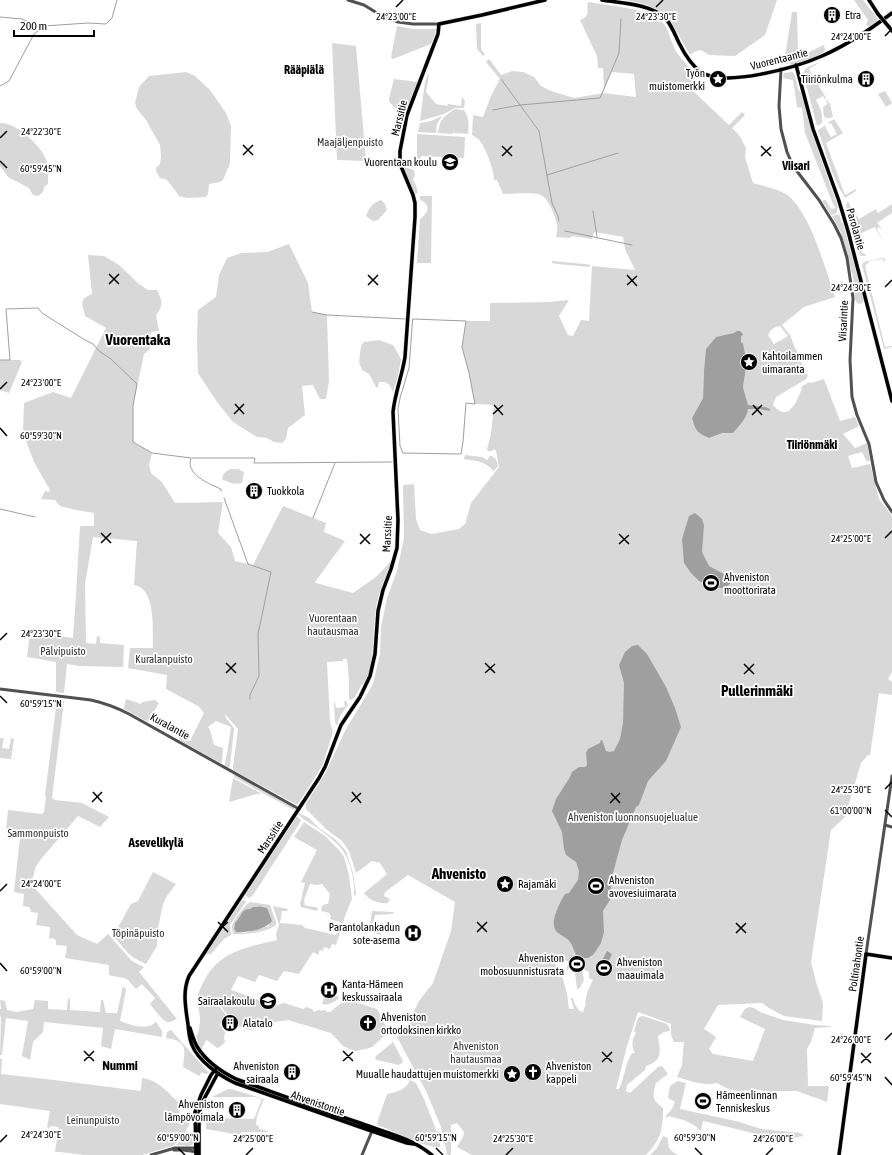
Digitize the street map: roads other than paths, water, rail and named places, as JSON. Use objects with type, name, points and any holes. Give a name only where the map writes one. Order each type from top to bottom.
[{"type":"main road","points":[[439,24],[545,0]]},
{"type":"main road","name":"Vuorentaantie","points":[[602,0],[641,6],[660,14],[669,24],[682,49],[700,72],[714,76],[732,78],[745,77],[781,69],[812,60],[854,39],[892,13]]},
{"type":"main road","points":[[869,0],[878,14],[891,29]]},
{"type":"main road","name":"Marssitie","points":[[217,1071],[197,1048],[188,1025],[185,1004],[185,989],[189,976],[322,772],[341,725],[360,697],[370,676],[375,654],[378,611],[383,590],[397,548],[398,526],[392,412],[405,357],[415,211],[413,196],[402,171],[400,158],[407,115],[438,34],[439,24]]},
{"type":"main road","name":"Parolantie","points":[[796,65],[813,130],[839,201],[848,231],[892,401]]},
{"type":"main road","points":[[866,954],[892,958]]},
{"type":"main road","name":"Poltinahontie","points":[[839,1155],[866,954]]},
{"type":"main road","points":[[198,1152],[199,1113],[204,1098],[217,1071]]},
{"type":"main road","name":"Ahvenistontie","points":[[217,1071],[235,1084],[370,1130],[393,1134],[408,1140],[432,1155]]},
{"type":"street","points":[[348,0],[364,5],[377,13],[398,22],[413,24],[439,24]]},
{"type":"street","name":"Viisarintie","points":[[781,69],[779,106],[781,129],[787,152],[793,166],[819,200],[834,224],[841,238],[847,258],[853,298],[850,360],[852,397],[857,415],[869,444],[876,484],[892,512]]},
{"type":"street","name":"Kuralantie","points":[[0,689],[100,702],[118,708],[299,809]]},
{"type":"street","name":"Poltinahontie","points":[[866,954],[892,776]]},
{"type":"street","points":[[885,826],[892,827]]},
{"type":"street","points":[[362,1155],[370,1130]]},
{"type":"street","points":[[151,1155],[168,1150],[198,1152]]},
{"type":"waterway","points":[[0,86],[9,81],[34,34],[44,26],[88,23],[106,24],[112,18],[117,0]]},
{"type":"waterway","points":[[0,17],[22,19],[41,28]]},
{"type":"waterway","points":[[493,110],[520,105],[600,98],[619,53],[621,19]]},
{"type":"waterway","points":[[501,79],[539,131],[552,203],[559,221]]},
{"type":"waterway","points":[[547,175],[618,153]]},
{"type":"waterway","points":[[593,211],[597,237]]},
{"type":"waterway","points":[[565,231],[632,245]]},
{"type":"waterway","points":[[0,360],[10,360],[6,309],[38,308],[42,313],[93,344],[137,384],[133,406],[133,442],[152,453],[191,458],[191,469],[195,474],[199,478],[221,489],[221,491]]},
{"type":"waterway","points":[[312,312],[327,315],[406,319]]},
{"type":"waterway","points":[[413,319],[466,321],[462,347],[475,404],[466,403],[461,454],[403,453],[400,446],[398,409],[409,368],[413,319]]},
{"type":"waterway","points":[[192,458],[255,458],[254,463],[392,462]]},
{"type":"waterway","points":[[313,518],[335,463]]},
{"type":"waterway","points":[[224,498],[248,564],[271,572],[258,634],[259,676],[250,695],[250,699]]},
{"type":"waterway","points":[[0,509],[35,517]]},
{"type":"place","name":"Etra","points":[[832,15]]},
{"type":"place","name":"Työn muistomerkki","points":[[718,79]]},
{"type":"place","name":"Tiiriönkulma","points":[[866,79]]},
{"type":"place","name":"Vuorentaan koulu","points":[[450,162]]},
{"type":"place","name":"Kahtoilammen uimaranta","points":[[749,362]]},
{"type":"place","name":"Tuokkola","points":[[254,491]]},
{"type":"place","name":"Ahveniston moottorirata","points":[[711,583]]},
{"type":"place","name":"Rajamäki","points":[[505,884]]},
{"type":"place","name":"Ahveniston avovesiuimarata","points":[[596,886]]},
{"type":"place","name":"Parantolankadun sote-asema","points":[[413,933]]},
{"type":"place","name":"Ahveniston mobosuunnistusrata","points":[[577,964]]},
{"type":"place","name":"Ahveniston maauimala","points":[[604,968]]},
{"type":"place","name":"Kanta-Hämeen keskussairaala","points":[[329,990]]},
{"type":"place","name":"Sairaalakoulu","points":[[268,1001]]},
{"type":"place","name":"Alatalo","points":[[230,1023]]},
{"type":"place","name":"Ahveniston ortodoksinen kirkko","points":[[368,1023]]},
{"type":"place","name":"Ahveniston sairaala","points":[[292,1072]]},
{"type":"place","name":"Ahveniston kappeli","points":[[533,1072]]},
{"type":"place","name":"Muualle haudattujen muistomerkki","points":[[512,1074]]},
{"type":"place","name":"Hämeenlinnan Tenniskeskus","points":[[703,1101]]},
{"type":"place","name":"Ahveniston lämpövoimala","points":[[237,1110]]},
{"type":"district","name":"Rääpiälä","points":[[304,70]]},
{"type":"district","name":"Viisari","points":[[796,166]]},
{"type":"district","name":"Vuorentaka","points":[[138,339]]},
{"type":"district","name":"Tiiriönmäki","points":[[812,445]]},
{"type":"district","name":"Pullerinmäki","points":[[757,690]]},
{"type":"district","name":"Asevelikylä","points":[[156,842]]},
{"type":"district","name":"Ahvenisto","points":[[459,873]]},
{"type":"district","name":"Nummi","points":[[120,1065]]},
{"type":"park label","name":"Maajäljenpuisto","points":[[350,142]]},
{"type":"park label","name":"Vuorentaan hautausmaa","points":[[333,624]]},
{"type":"park label","name":"Pälvipuisto","points":[[63,651]]},
{"type":"park label","name":"Kuralanpuisto","points":[[164,659]]},
{"type":"park label","name":"Ahveniston luonnonsuojelualue","points":[[633,817]]},
{"type":"park label","name":"Sammonpuisto","points":[[38,833]]},
{"type":"park label","name":"Töpinäpuisto","points":[[138,933]]},
{"type":"park label","name":"Ahveniston hautausmaa","points":[[476,1052]]},
{"type":"park label","name":"Leinunpuisto","points":[[93,1120]]}]
